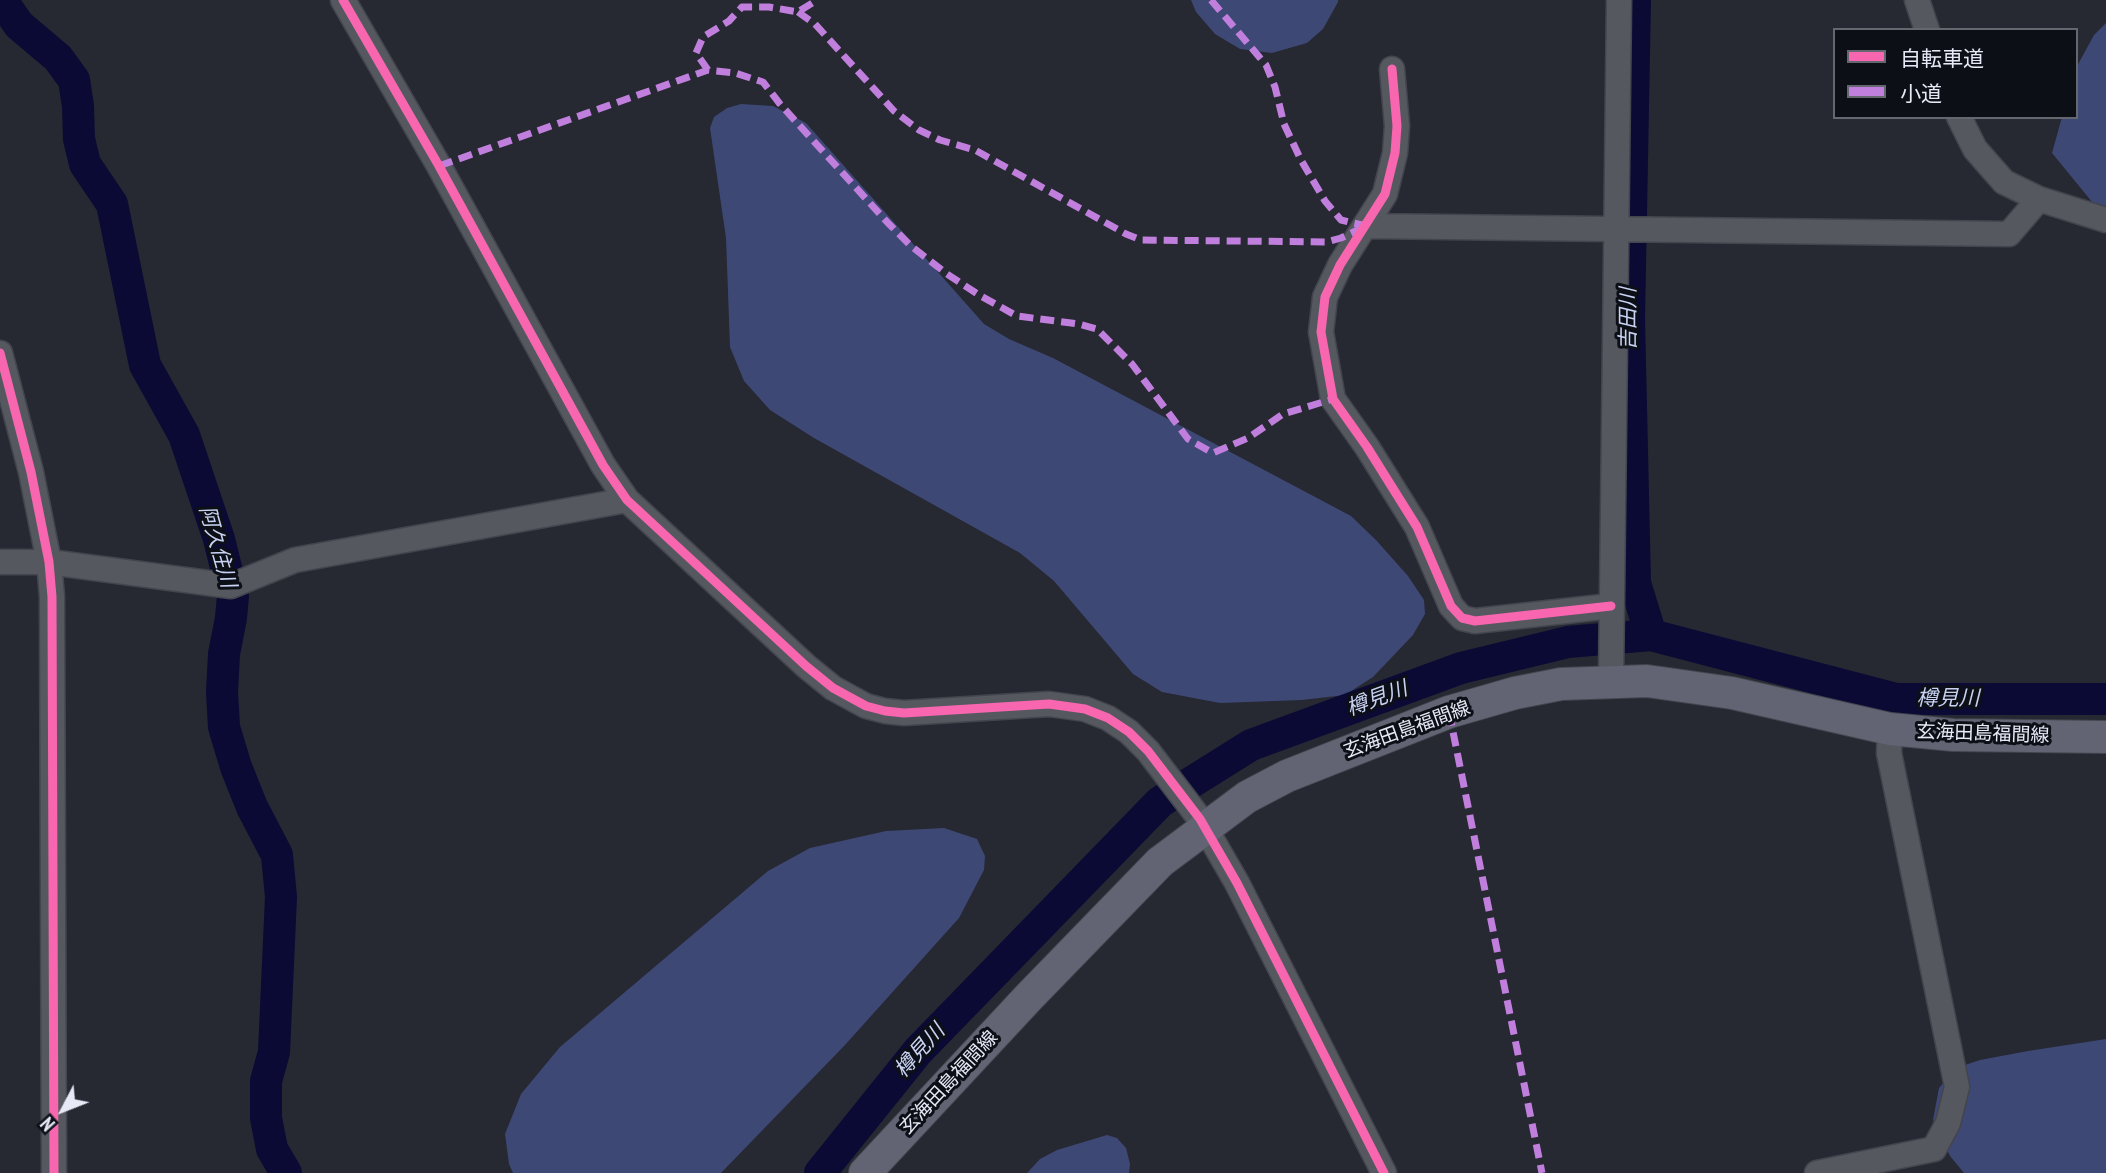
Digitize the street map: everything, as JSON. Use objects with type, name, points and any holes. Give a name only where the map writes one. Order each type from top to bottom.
[{"type":"main road","name":"玄海田島福間線","points":[[865,1173],[1102,919],[1202,823],[1287,776],[1436,717],[1515,694],[1611,675],[1732,693],[1890,729],[1953,735],[2106,737]]},
{"type":"street","points":[[343,0],[439,166],[603,465],[627,500],[806,666],[849,698],[885,711],[904,713],[1049,704],[1085,709],[1108,718],[1129,732],[1166,774],[1202,823],[1237,883],[1384,1173]]},
{"type":"street","points":[[1611,675],[1619,0]]},
{"type":"street","points":[[1917,0],[1926,28]]},
{"type":"street","points":[[1392,69],[1397,126],[1395,153],[1385,194],[1340,265],[1325,298],[1321,332],[1333,399],[1417,527],[1451,606],[1462,618],[1475,621],[1611,612]]},
{"type":"street","points":[[1960,119],[1975,149],[2004,182],[2039,199],[2106,220]]},
{"type":"street","points":[[1366,226],[2009,234],[2039,199]]},
{"type":"street","points":[[0,353],[31,472],[49,562],[52,597],[54,1173]]},
{"type":"street","points":[[0,562],[49,562],[231,586],[295,560],[627,500]]},
{"type":"street","points":[[1817,1173],[1934,1149],[1948,1123],[1956,1087],[1889,753],[1890,729]]},
{"type":"shaded area","points":[[1191,0],[1338,2],[1323,29],[1307,43],[1272,53],[1240,49],[1215,34],[1196,12]]},
{"type":"shaded area","points":[[2106,23],[2106,219],[2052,153],[2061,119],[2078,119],[2078,64],[2094,35]]},
{"type":"shaded area","points":[[741,104],[773,106],[806,123],[984,324],[1351,516],[1408,576],[1424,600],[1425,614],[1413,635],[1373,677],[1345,695],[1302,700],[1220,703],[1162,692],[1133,674],[1054,581],[1020,553],[814,438],[770,410],[744,381],[730,347],[726,238],[710,128],[714,117],[727,108]]},
{"type":"shaded area","points":[[944,828],[977,839],[985,856],[984,870],[959,918],[845,1045],[721,1173],[513,1173],[509,1164],[505,1134],[521,1094],[560,1047],[768,871],[810,848],[886,831]]},
{"type":"shaded area","points":[[2106,1039],[2106,1173],[1964,1173],[1950,1156],[1933,1120],[1939,1088],[1956,1068],[1980,1060]]},
{"type":"shaded area","points":[[1107,1135],[1117,1138],[1126,1148],[1129,1173],[1027,1173],[1040,1159],[1057,1150]]},
{"type":"waterway","name":"阿久住川","points":[[4,0],[19,25],[58,58],[74,80],[79,139],[85,164],[112,204],[145,365],[184,435],[219,539],[233,596],[224,654],[224,727],[252,807],[277,855],[281,897],[274,1052],[266,1081],[266,1118],[272,1149],[286,1173]]},
{"type":"waterway","name":"吉田川","points":[[1635,0],[1629,319],[1635,583],[1651,635]]},
{"type":"waterway","name":"樽見川","points":[[820,1173],[918,1051],[1160,802],[1251,745],[1461,668],[1568,642],[1651,635],[1896,699],[2106,699]]},
{"type":"marked path","points":[[708,70],[696,53],[703,37],[729,21],[742,7],[769,7],[798,12],[817,0]]},
{"type":"marked path","points":[[1211,0],[1266,65],[1275,87],[1284,124],[1325,201],[1341,220],[1366,226]]},
{"type":"marked path","points":[[798,12],[815,24],[894,111],[919,130],[940,140],[975,150],[1141,240],[1327,242],[1360,229]]},
{"type":"marked path","points":[[439,166],[708,70],[735,73],[763,82],[780,104],[911,246],[947,274],[1017,316],[1097,329],[1132,364],[1188,439],[1213,453],[1248,438],[1283,414],[1333,399]]},
{"type":"marked path","points":[[1449,712],[1542,1173]]},
{"type":"cycle path","points":[[343,0],[439,166],[603,465],[627,500],[806,666],[833,688],[866,706],[904,713],[1049,704],[1085,709],[1108,718],[1129,732],[1148,751],[1200,819],[1237,883],[1384,1173]]},
{"type":"cycle path","points":[[1392,69],[1397,126],[1395,153],[1385,194],[1340,265],[1325,297],[1321,332],[1333,399],[1417,527],[1451,606],[1462,618],[1475,621],[1611,606]]},
{"type":"cycle path","points":[[0,353],[31,472],[49,562],[52,597],[54,1173]]}]
